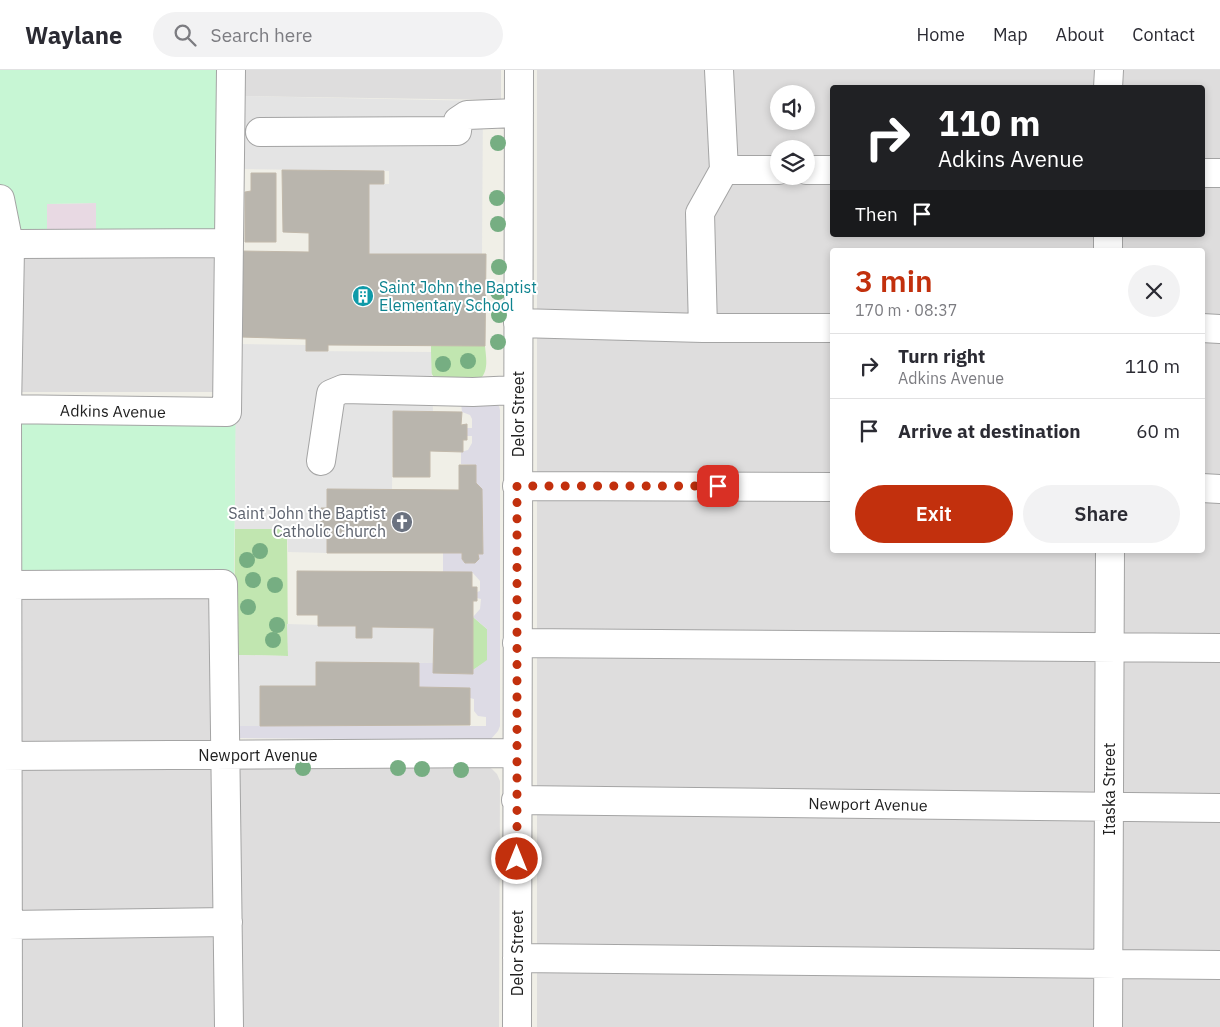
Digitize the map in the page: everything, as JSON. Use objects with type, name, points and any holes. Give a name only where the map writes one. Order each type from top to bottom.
[{"type":"street","points":[[10,249],[18,244],[229,243],[231,70]]},
{"type":"street","name":"Delor Street","points":[[517,1027],[519,70]]},
{"type":"street","points":[[703,328],[700,212],[724,170],[719,70]]},
{"type":"street","points":[[1108,85],[1109,70]]},
{"type":"street","points":[[260,132],[457,131],[458,121],[467,115],[519,113]]},
{"type":"street","points":[[724,170],[770,170]]},
{"type":"street","points":[[815,170],[830,170]]},
{"type":"street","points":[[1205,173],[1220,173]]},
{"type":"street","points":[[0,200],[10,249],[4,409],[8,585],[4,756],[8,925],[8,1027]]},
{"type":"street","name":"Adkins Avenue","points":[[4,409],[227,412],[229,243]]},
{"type":"street","points":[[518,323],[703,328],[830,328]]},
{"type":"street","points":[[1205,328],[1220,329]]},
{"type":"street","points":[[321,461],[331,394],[336,390],[473,392],[518,390]]},
{"type":"street","points":[[517,486],[830,487]]},
{"type":"street","points":[[1205,488],[1220,488]]},
{"type":"street","name":"Itaska Street","points":[[1108,1027],[1110,553]]},
{"type":"street","points":[[8,585],[223,584],[229,1027]]},
{"type":"street","points":[[517,643],[1220,648]]},
{"type":"street","name":"Newport Avenue","points":[[4,756],[517,753]]},
{"type":"street","name":"Newport Avenue","points":[[516,800],[1220,808]]},
{"type":"street","points":[[8,925],[228,922]]},
{"type":"street","points":[[517,958],[1220,966]]},
{"type":"shaded area","points":[[244,70],[501,70],[501,100],[244,96]]},
{"type":"shaded area","points":[[537,70],[1220,70],[1220,1027],[537,1027]]},
{"type":"shaded area","points":[[244,96],[483,101],[482,254],[369,254],[369,184],[389,184],[389,171],[242,169]]},
{"type":"shaded area","points":[[96,203],[96,236],[47,237],[47,204]]},
{"type":"shaded area","points":[[19,250],[213,253],[218,259],[219,392],[0,392]]},
{"type":"shaded area","points":[[236,344],[306,345],[307,351],[431,352],[433,411],[393,411],[392,489],[327,489],[327,553],[288,552],[287,529],[235,529]]},
{"type":"shaded area","points":[[461,403],[494,404],[499,406],[500,410],[500,726],[498,731],[491,739],[485,740],[235,738],[234,726],[486,726],[486,717],[478,716],[474,711],[474,699],[470,698],[470,688],[419,687],[419,663],[433,663],[434,673],[472,674],[473,670],[487,660],[487,629],[473,617],[480,609],[481,599],[477,598],[477,592],[480,591],[480,581],[472,572],[443,572],[443,553],[462,553],[462,559],[465,563],[475,563],[478,559],[478,554],[483,554],[482,489],[476,483],[476,465],[461,464],[461,452],[468,450],[472,443],[472,436],[467,436],[467,428],[472,428],[472,419],[470,415],[462,412]]},
{"type":"shaded area","points":[[1,589],[210,591],[221,764],[487,766],[492,769],[500,781],[499,1027],[0,1027]]},
{"type":"shaded area","points":[[287,624],[356,626],[356,638],[372,638],[372,627],[434,628],[433,663],[317,662],[316,686],[260,686],[260,726],[234,726],[234,655],[288,656]]},
{"type":"green space","points":[[0,70],[225,70],[224,237],[96,236],[96,203],[47,204],[47,237],[0,236]]},
{"type":"green space","points":[[431,346],[485,346],[486,364],[483,376],[480,379],[436,380],[431,373]]},
{"type":"green space","points":[[21,421],[236,422],[234,578],[20,575]]},
{"type":"green space","points":[[235,529],[287,529],[288,656],[234,655]]},
{"type":"green space","points":[[473,617],[487,629],[487,661],[473,670]]},
{"type":"building","name":"Saint John the Baptist Elementary School","points":[[282,170],[384,171],[384,184],[369,184],[369,254],[486,254],[485,346],[328,345],[328,351],[306,351],[306,339],[241,337],[240,251],[309,252],[309,233],[283,232]]},
{"type":"building","points":[[251,173],[276,173],[276,242],[245,242],[245,192],[251,191]]},
{"type":"building","points":[[393,411],[462,412],[461,425],[467,424],[467,440],[463,440],[463,452],[430,451],[430,477],[393,477]]},
{"type":"building","name":"Saint John the Baptist Catholic Church","points":[[459,465],[476,465],[476,483],[482,489],[483,554],[478,554],[479,559],[475,563],[465,563],[462,559],[462,553],[327,553],[327,536],[321,536],[321,508],[327,508],[327,489],[459,490]]},
{"type":"building","points":[[297,571],[472,572],[472,587],[477,587],[477,601],[473,601],[473,674],[433,673],[434,628],[372,627],[372,638],[356,638],[356,626],[318,626],[318,615],[297,615]]},
{"type":"building","points":[[316,662],[419,663],[419,687],[470,688],[470,725],[260,726],[260,686],[316,686]]},
{"type":"place","name":"Saint John the Baptist Elementary School","points":[[363,296]]},
{"type":"place","name":"Saint John the Baptist Catholic Church","points":[[402,522]]},
{"type":"route","points":[[517,859],[517,486],[718,486]]}]
